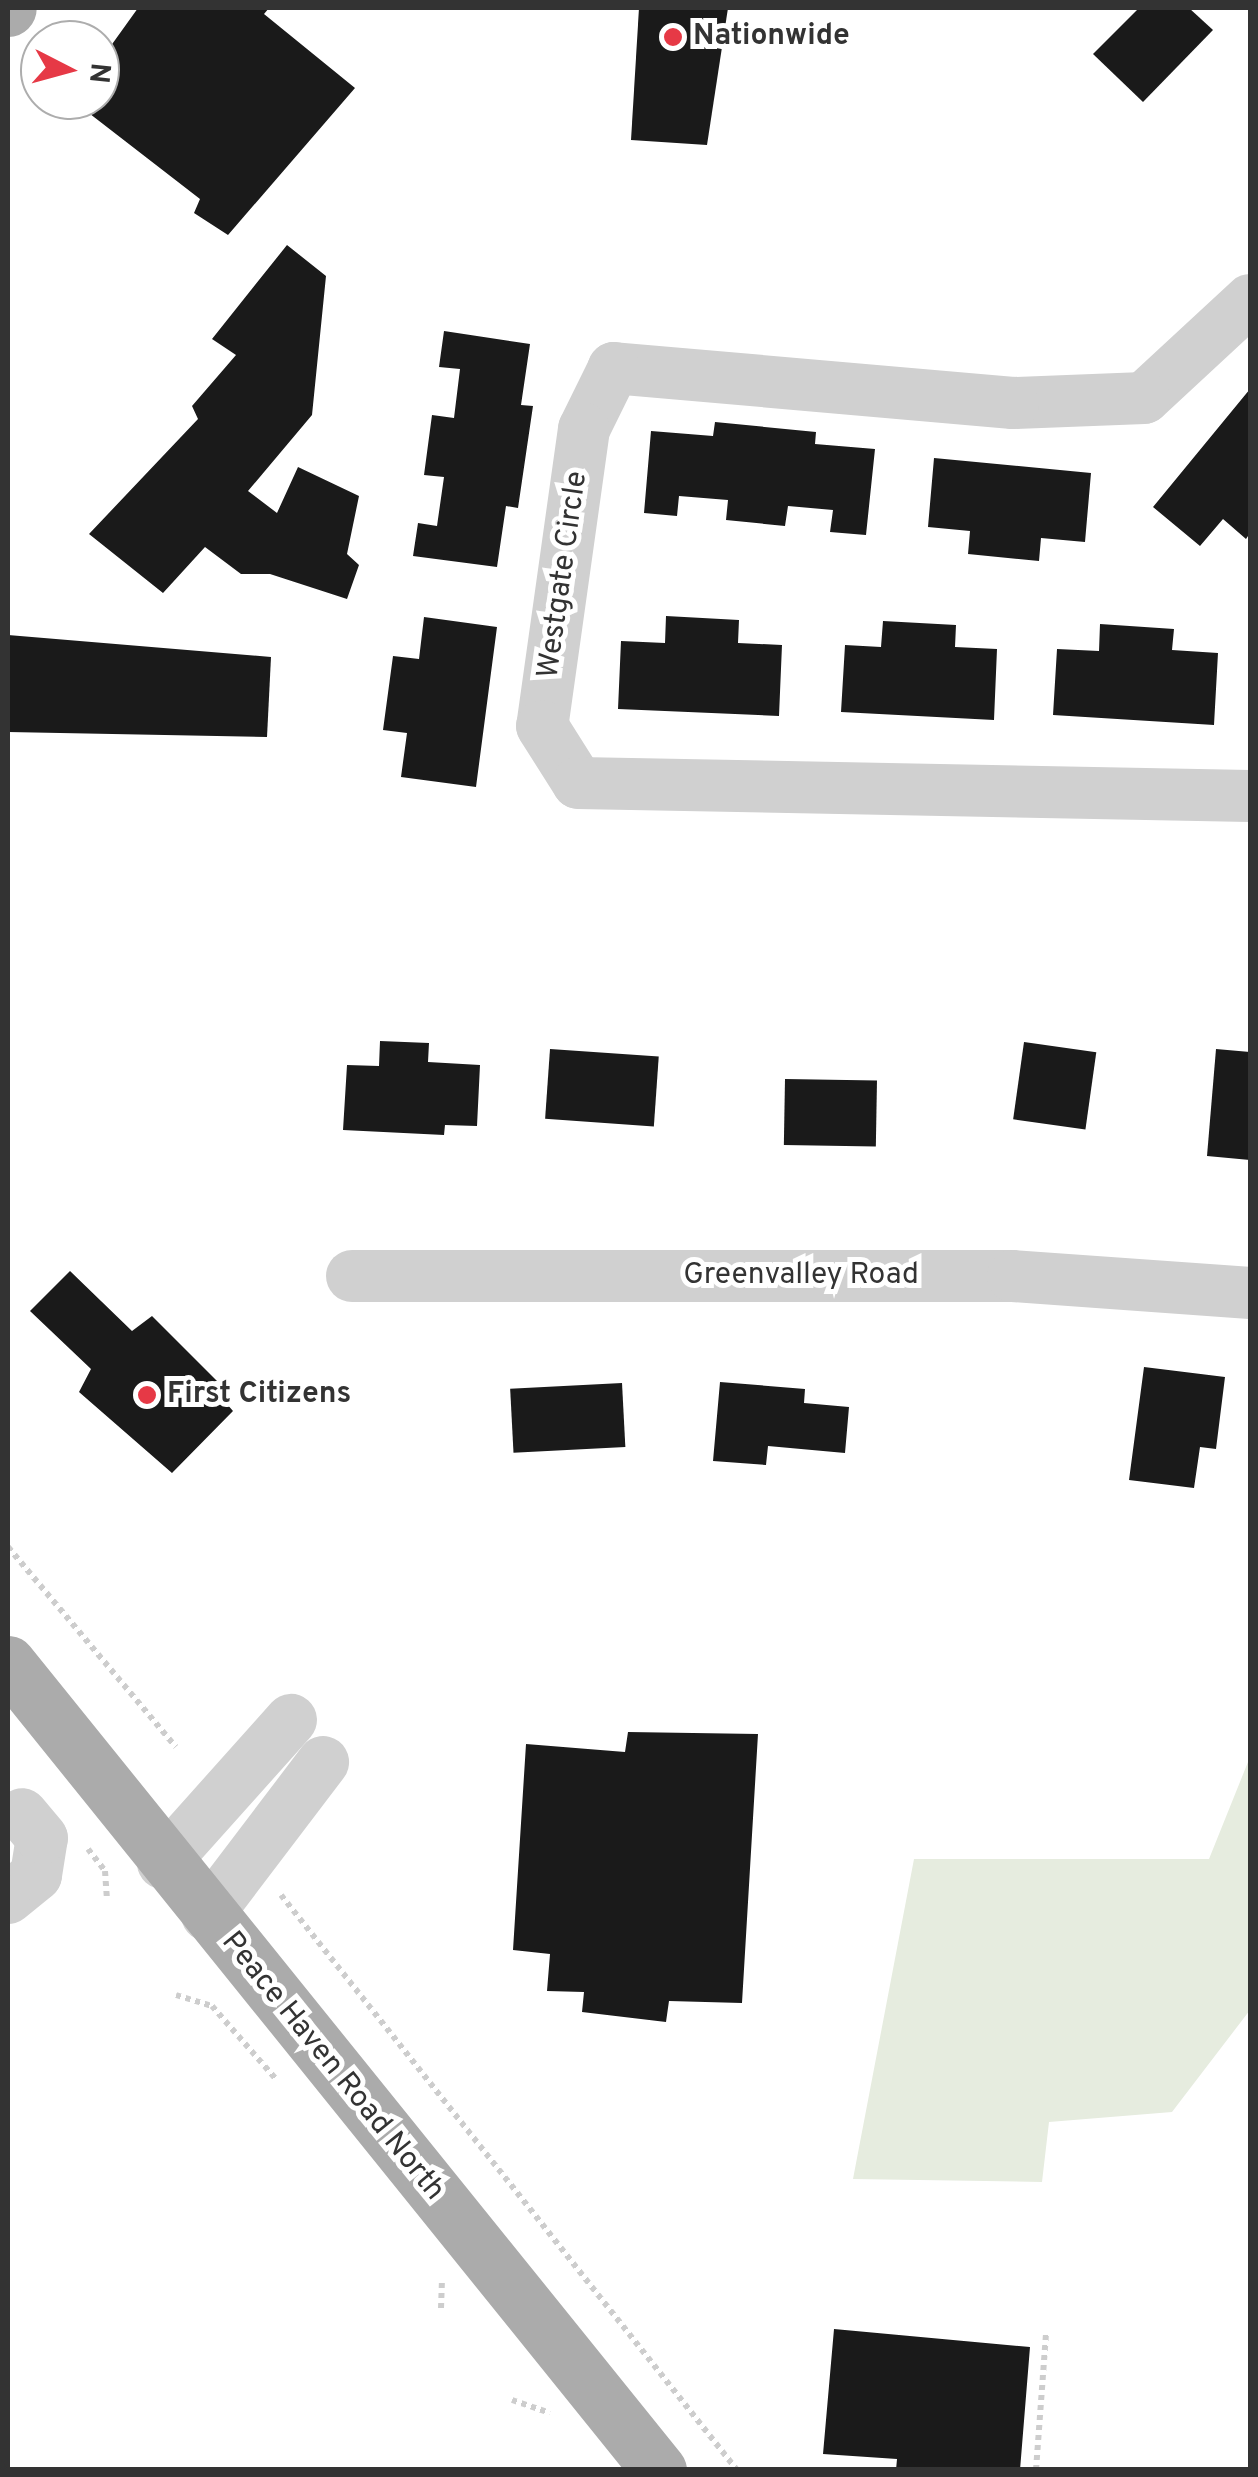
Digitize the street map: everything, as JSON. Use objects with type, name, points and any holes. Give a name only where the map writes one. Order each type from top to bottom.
[{"type":"main road","name":"Peace Haven Road North","points":[[8,1662],[163,1862],[659,2470]]},
{"type":"street","name":"Westgate Circle","points":[[1250,300],[1144,398],[1013,403],[614,368],[584,429],[542,726],[578,782],[1250,796]]},
{"type":"street","name":"Greenvalley Road","points":[[352,1276],[1013,1276],[1250,1292]]},
{"type":"street","points":[[163,1862],[291,1720]]},
{"type":"street","points":[[207,1915],[323,1762]]},
{"type":"street","points":[[8,1898],[36,1875],[42,1838],[22,1814]]},
{"type":"path","points":[[8,1547],[176,1747]]},
{"type":"path","points":[[277,1874],[280,1894],[376,2020],[737,2470]]},
{"type":"path","points":[[1036,2470],[1046,2334]]},
{"type":"shaded area","points":[[1250,1757],[1250,2010],[1172,2112],[1049,2122],[1042,2182],[853,2179],[914,1859],[1209,1859]]},
{"type":"building","points":[[138,8],[269,8],[264,14],[355,88],[228,235],[194,213],[200,199],[98,120],[120,120],[120,33]]},
{"type":"building","points":[[639,8],[728,8],[707,145],[631,140]]},
{"type":"building","points":[[1139,8],[1189,8],[1213,30],[1143,102],[1093,54]]},
{"type":"building","points":[[287,245],[326,276],[312,415],[248,491],[277,513],[298,467],[359,496],[347,554],[359,565],[347,599],[270,574],[241,574],[205,547],[163,593],[89,534],[198,419],[192,406],[236,355],[212,339]]},
{"type":"building","points":[[444,331],[530,344],[521,405],[533,406],[518,508],[506,506],[497,567],[413,556],[418,523],[437,526],[444,477],[424,475],[432,415],[454,418],[460,369],[439,367]]},
{"type":"building","points":[[1250,389],[1250,533],[1246,539],[1223,519],[1200,546],[1153,507]]},
{"type":"building","points":[[715,422],[816,432],[815,444],[875,449],[866,535],[830,532],[833,510],[788,506],[785,526],[726,520],[728,500],[679,496],[677,516],[644,513],[651,431],[713,436]]},
{"type":"building","points":[[934,458],[1091,473],[1085,542],[1041,538],[1039,561],[968,554],[970,531],[928,527]]},
{"type":"building","points":[[666,616],[739,620],[738,643],[782,645],[779,716],[618,709],[621,641],[665,643]]},
{"type":"building","points":[[424,617],[497,627],[476,787],[401,777],[407,733],[383,730],[393,656],[419,659]]},
{"type":"building","points":[[883,621],[956,625],[955,647],[997,649],[994,720],[841,712],[845,645],[881,647]]},
{"type":"building","points":[[1100,624],[1174,629],[1172,650],[1218,653],[1214,725],[1053,715],[1057,649],[1099,651]]},
{"type":"building","points":[[8,635],[271,657],[267,737],[8,732]]},
{"type":"building","points":[[380,1041],[429,1043],[428,1062],[480,1065],[477,1126],[445,1125],[444,1135],[343,1130],[347,1065],[379,1066]]},
{"type":"building","points":[[1024,1042],[1096,1052],[1085,1129],[1013,1119]]},
{"type":"building","points":[[550,1049],[659,1057],[654,1126],[545,1119]]},
{"type":"building","points":[[1216,1049],[1250,1052],[1250,1160],[1207,1156]]},
{"type":"building","points":[[785,1079],[877,1081],[876,1147],[784,1145]]},
{"type":"building","points":[[70,1271],[132,1331],[152,1316],[223,1387],[220,1396],[233,1411],[172,1473],[79,1392],[91,1369],[30,1311]]},
{"type":"building","points":[[1144,1367],[1225,1377],[1216,1449],[1200,1447],[1194,1488],[1129,1480]]},
{"type":"building","points":[[720,1382],[805,1389],[804,1403],[849,1407],[845,1453],[768,1446],[766,1465],[713,1461]]},
{"type":"building","points":[[622,1383],[625,1447],[514,1453],[510,1389]]},
{"type":"building","points":[[628,1732],[758,1734],[742,2003],[669,2001],[666,2022],[582,2012],[584,1992],[547,1991],[550,1954],[513,1950],[526,1744],[625,1752]]},
{"type":"building","points":[[834,2329],[1030,2347],[1020,2470],[896,2470],[897,2459],[823,2454]]},
{"type":"place","name":"Nationwide","points":[[673,37]]},
{"type":"place","name":"First Citizens","points":[[147,1395]]}]
